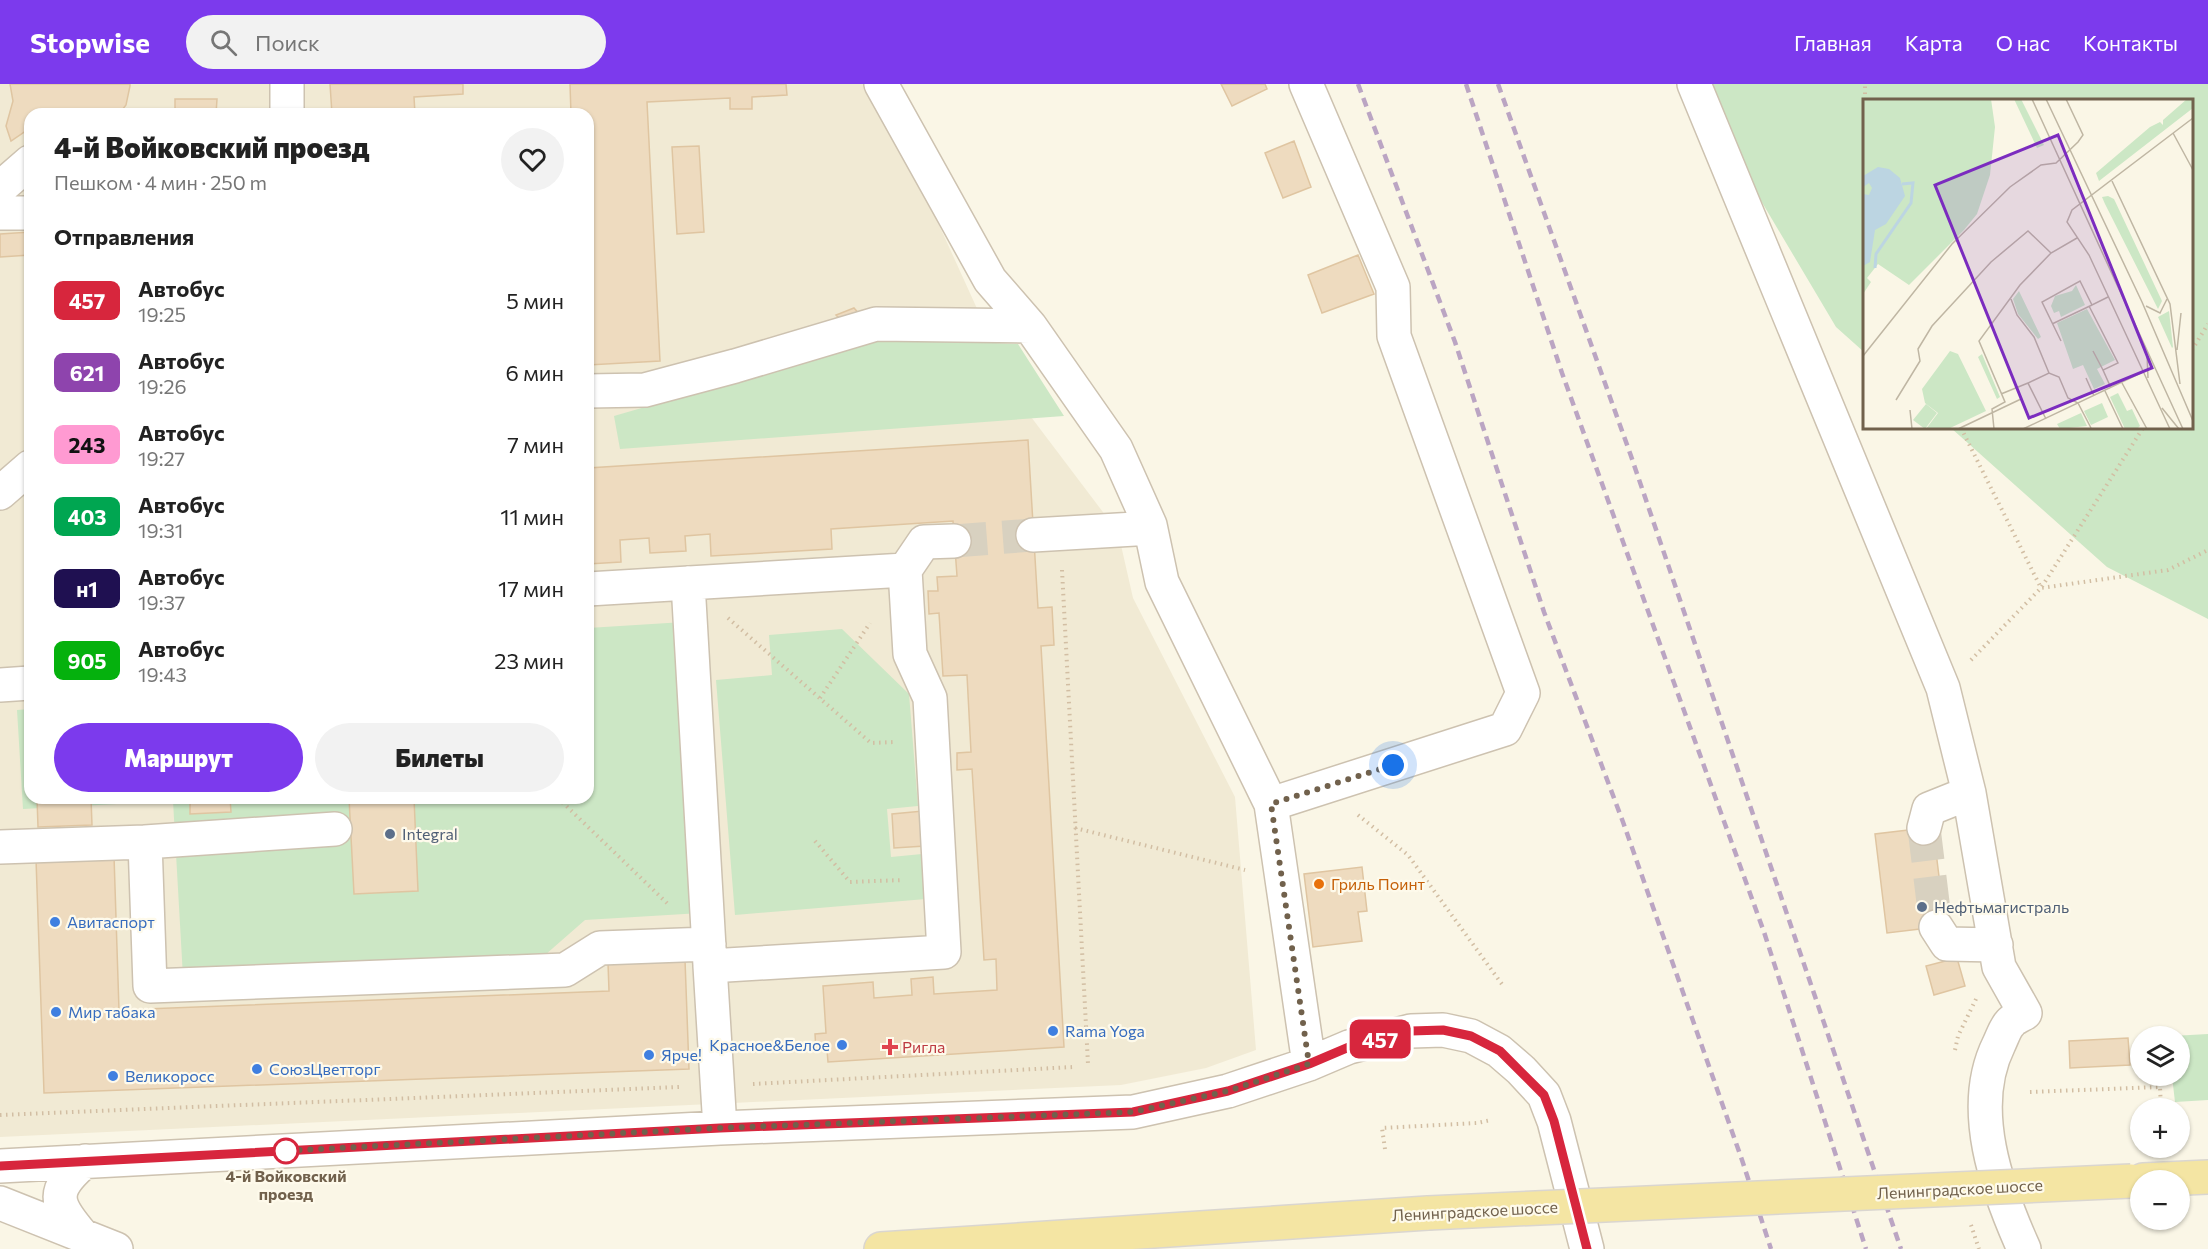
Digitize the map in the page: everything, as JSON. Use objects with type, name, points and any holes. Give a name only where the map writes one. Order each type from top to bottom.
[{"type":"main road","name":"Ленинградское шоссе","points":[[2190,1178],[2208,1177]]},
{"type":"main road","name":"Ленинградское шоссе","points":[[881,1249],[1428,1213],[2130,1181]]},
{"type":"street","points":[[287,84],[287,108]]},
{"type":"street","points":[[881,84],[990,280],[1030,326],[1116,449],[1150,525],[1162,582],[1271,804],[1309,1064]]},
{"type":"street","points":[[1271,804],[1505,729],[1523,693],[1394,336],[1393,287],[1306,84]]},
{"type":"street","points":[[1694,84],[1943,688],[1969,793],[1999,967],[2025,1013],[2010,1023],[1992,1059],[1986,1097],[1988,1146],[2006,1209],[2024,1249]]},
{"type":"street","points":[[0,188],[24,167]]},
{"type":"street","points":[[0,213],[24,213]]},
{"type":"street","points":[[594,391],[645,390],[876,324],[1030,326]]},
{"type":"street","points":[[0,493],[24,472]]},
{"type":"street","points":[[1046,535],[1135,529],[1150,525]]},
{"type":"street","points":[[145,842],[150,986],[565,970],[600,948],[710,955],[944,952],[930,698],[910,654],[905,570],[924,542],[954,541]]},
{"type":"street","points":[[594,589],[905,570]]},
{"type":"street","points":[[688,583],[720,1128]]},
{"type":"street","points":[[0,685],[24,683]]},
{"type":"street","points":[[1924,828],[1929,809],[1969,793]]},
{"type":"street","points":[[0,847],[145,842],[335,829]]},
{"type":"street","points":[[1935,927],[1947,944],[1996,945]]},
{"type":"street","points":[[0,1166],[720,1128],[1133,1112],[1228,1091],[1309,1064],[1349,1047],[1411,1031],[1443,1030],[1471,1036],[1500,1051],[1544,1095],[1554,1121],[1587,1249]]},
{"type":"street","points":[[81,1234],[64,1214],[60,1203],[63,1186],[71,1174],[85,1161]]},
{"type":"street","points":[[0,1203],[116,1249]]},
{"type":"path","points":[[2193,348],[2208,324]]},
{"type":"path","points":[[1962,429],[2041,588]]},
{"type":"path","points":[[1943,688],[2041,588],[2142,429]]},
{"type":"path","points":[[1046,535],[1075,828],[1088,1064]]},
{"type":"path","points":[[2041,588],[2168,570],[2208,550]]},
{"type":"path","points":[[688,583],[871,743],[932,739]]},
{"type":"path","points":[[819,698],[872,620]]},
{"type":"path","points":[[1312,791],[1362,817],[1408,855],[1504,987]]},
{"type":"path","points":[[564,804],[710,955]]},
{"type":"path","points":[[1075,828],[1252,872]]},
{"type":"path","points":[[815,840],[850,882],[940,878]]},
{"type":"path","points":[[0,1115],[821,1082],[1073,1067]]},
{"type":"path","points":[[2030,1092],[2160,1087],[2161,1098]]},
{"type":"path","points":[[1385,1149],[1382,1128],[1477,1123],[1491,1120]]},
{"type":"shaded area","points":[[0,84],[875,84],[1019,401],[1118,532],[1133,598],[1235,797],[1256,1050],[1206,1068],[1121,1085],[0,1137]]},
{"type":"green space","points":[[1702,84],[2208,84],[2208,619],[2107,567],[1952,429],[2193,429],[2193,99],[1863,99],[1863,351],[1836,327],[1744,172]]},
{"type":"green space","points":[[883,338],[1018,344],[1064,416],[620,449],[614,416]]},
{"type":"green space","points":[[684,622],[701,913],[585,920],[545,955],[183,977],[173,804],[594,804],[594,628]]},
{"type":"green space","points":[[842,629],[909,694],[918,806],[887,809],[891,857],[922,854],[926,899],[735,915],[716,680],[772,675],[769,635]]},
{"type":"green space","points":[[24,709],[24,804],[117,804],[23,809],[17,710]]},
{"type":"green space","points":[[2208,1034],[2208,1100],[2190,1101],[2190,1098],[2175,1098],[2173,1086],[2190,1086],[2190,1035]]},
{"type":"building","points":[[10,84],[130,84],[124,108],[24,108],[24,132],[11,141],[6,126],[13,101]]},
{"type":"building","points":[[330,84],[463,84],[463,94],[414,97],[415,108],[332,108]]},
{"type":"building","points":[[570,84],[786,84],[787,95],[752,97],[752,109],[730,109],[730,98],[647,102],[660,361],[594,365],[594,108],[571,108]]},
{"type":"building","points":[[1221,84],[1265,84],[1267,89],[1232,106]]},
{"type":"building","points":[[175,99],[217,99],[216,108],[175,108]]},
{"type":"building","points":[[1294,141],[1311,187],[1283,198],[1265,153]]},
{"type":"building","points":[[699,146],[704,232],[677,234],[672,147]]},
{"type":"building","points":[[24,232],[24,255],[0,257],[0,234]]},
{"type":"building","points":[[1358,255],[1374,294],[1322,313],[1308,275]]},
{"type":"building","points":[[854,308],[864,319],[848,327],[836,315]]},
{"type":"building","points":[[1028,440],[1038,608],[1052,607],[1054,645],[1041,646],[1064,1047],[828,1062],[827,1050],[816,1050],[815,1034],[826,1033],[823,986],[873,982],[874,998],[912,995],[911,979],[933,977],[934,994],[997,990],[996,959],[984,960],[972,769],[957,770],[957,753],[971,752],[967,675],[943,676],[939,613],[929,614],[928,591],[938,591],[937,577],[957,576],[953,521],[831,529],[832,549],[711,556],[710,534],[685,536],[686,551],[650,553],[649,538],[620,540],[621,562],[594,564],[594,468]]},
{"type":"building","points":[[37,804],[91,804],[92,825],[38,827]]},
{"type":"building","points":[[190,804],[230,804],[231,812],[190,814]]},
{"type":"building","points":[[349,804],[414,804],[418,891],[354,894]]},
{"type":"building","points":[[923,811],[925,846],[894,848],[892,814]]},
{"type":"building","points":[[1933,827],[1945,926],[1887,933],[1875,834]]},
{"type":"building","points":[[114,856],[119,1010],[609,991],[608,963],[685,960],[689,1069],[44,1093],[36,859]]},
{"type":"building","points":[[1362,867],[1367,911],[1358,912],[1362,941],[1313,947],[1304,874]]},
{"type":"building","points":[[1957,958],[1965,986],[1934,995],[1926,966]]},
{"type":"building","points":[[2128,1038],[2130,1065],[2070,1068],[2069,1041]]},
{"type":"tunnel","points":[[954,541],[1033,535]]},
{"type":"tunnel","points":[[1924,828],[1936,927]]},
{"type":"railway","points":[[1358,84],[1455,342],[1544,612],[1623,822],[1771,1249]]},
{"type":"railway","points":[[1466,84],[1562,373],[1764,932],[1866,1249]]},
{"type":"railway","points":[[1498,84],[1631,456],[1901,1249]]},
{"type":"bus line","name":"457","points":[[0,1166],[720,1128],[1133,1112],[1228,1091],[1309,1064],[1349,1047],[1411,1031],[1443,1030],[1471,1036],[1500,1051],[1544,1095],[1554,1121],[1587,1249]]},
{"type":"place","name":"Integral","points":[[390,834]]},
{"type":"place","name":"Гриль Поинт","points":[[1319,884]]},
{"type":"place","name":"Нефтьмагистраль","points":[[1922,907]]},
{"type":"place","name":"Авитаспорт","points":[[55,922]]},
{"type":"place","name":"Мир табака","points":[[56,1012]]},
{"type":"place","name":"Rama Yoga","points":[[1053,1031]]},
{"type":"place","name":"Красное&Белое","points":[[842,1045]]},
{"type":"place","name":"Ригла","points":[[890,1047]]},
{"type":"place","name":"Ярче!","points":[[649,1055]]},
{"type":"place","name":"СоюзЦветторг","points":[[257,1069]]},
{"type":"place","name":"Великоросс","points":[[113,1076]]},
{"type":"place","name":"4-й Войковский проезд","points":[[286,1151]]},
{"type":"route","points":[[286,1151],[282,1151],[720,1128],[1133,1112],[1228,1091],[1309,1064],[1271,804],[1393,765]]}]
